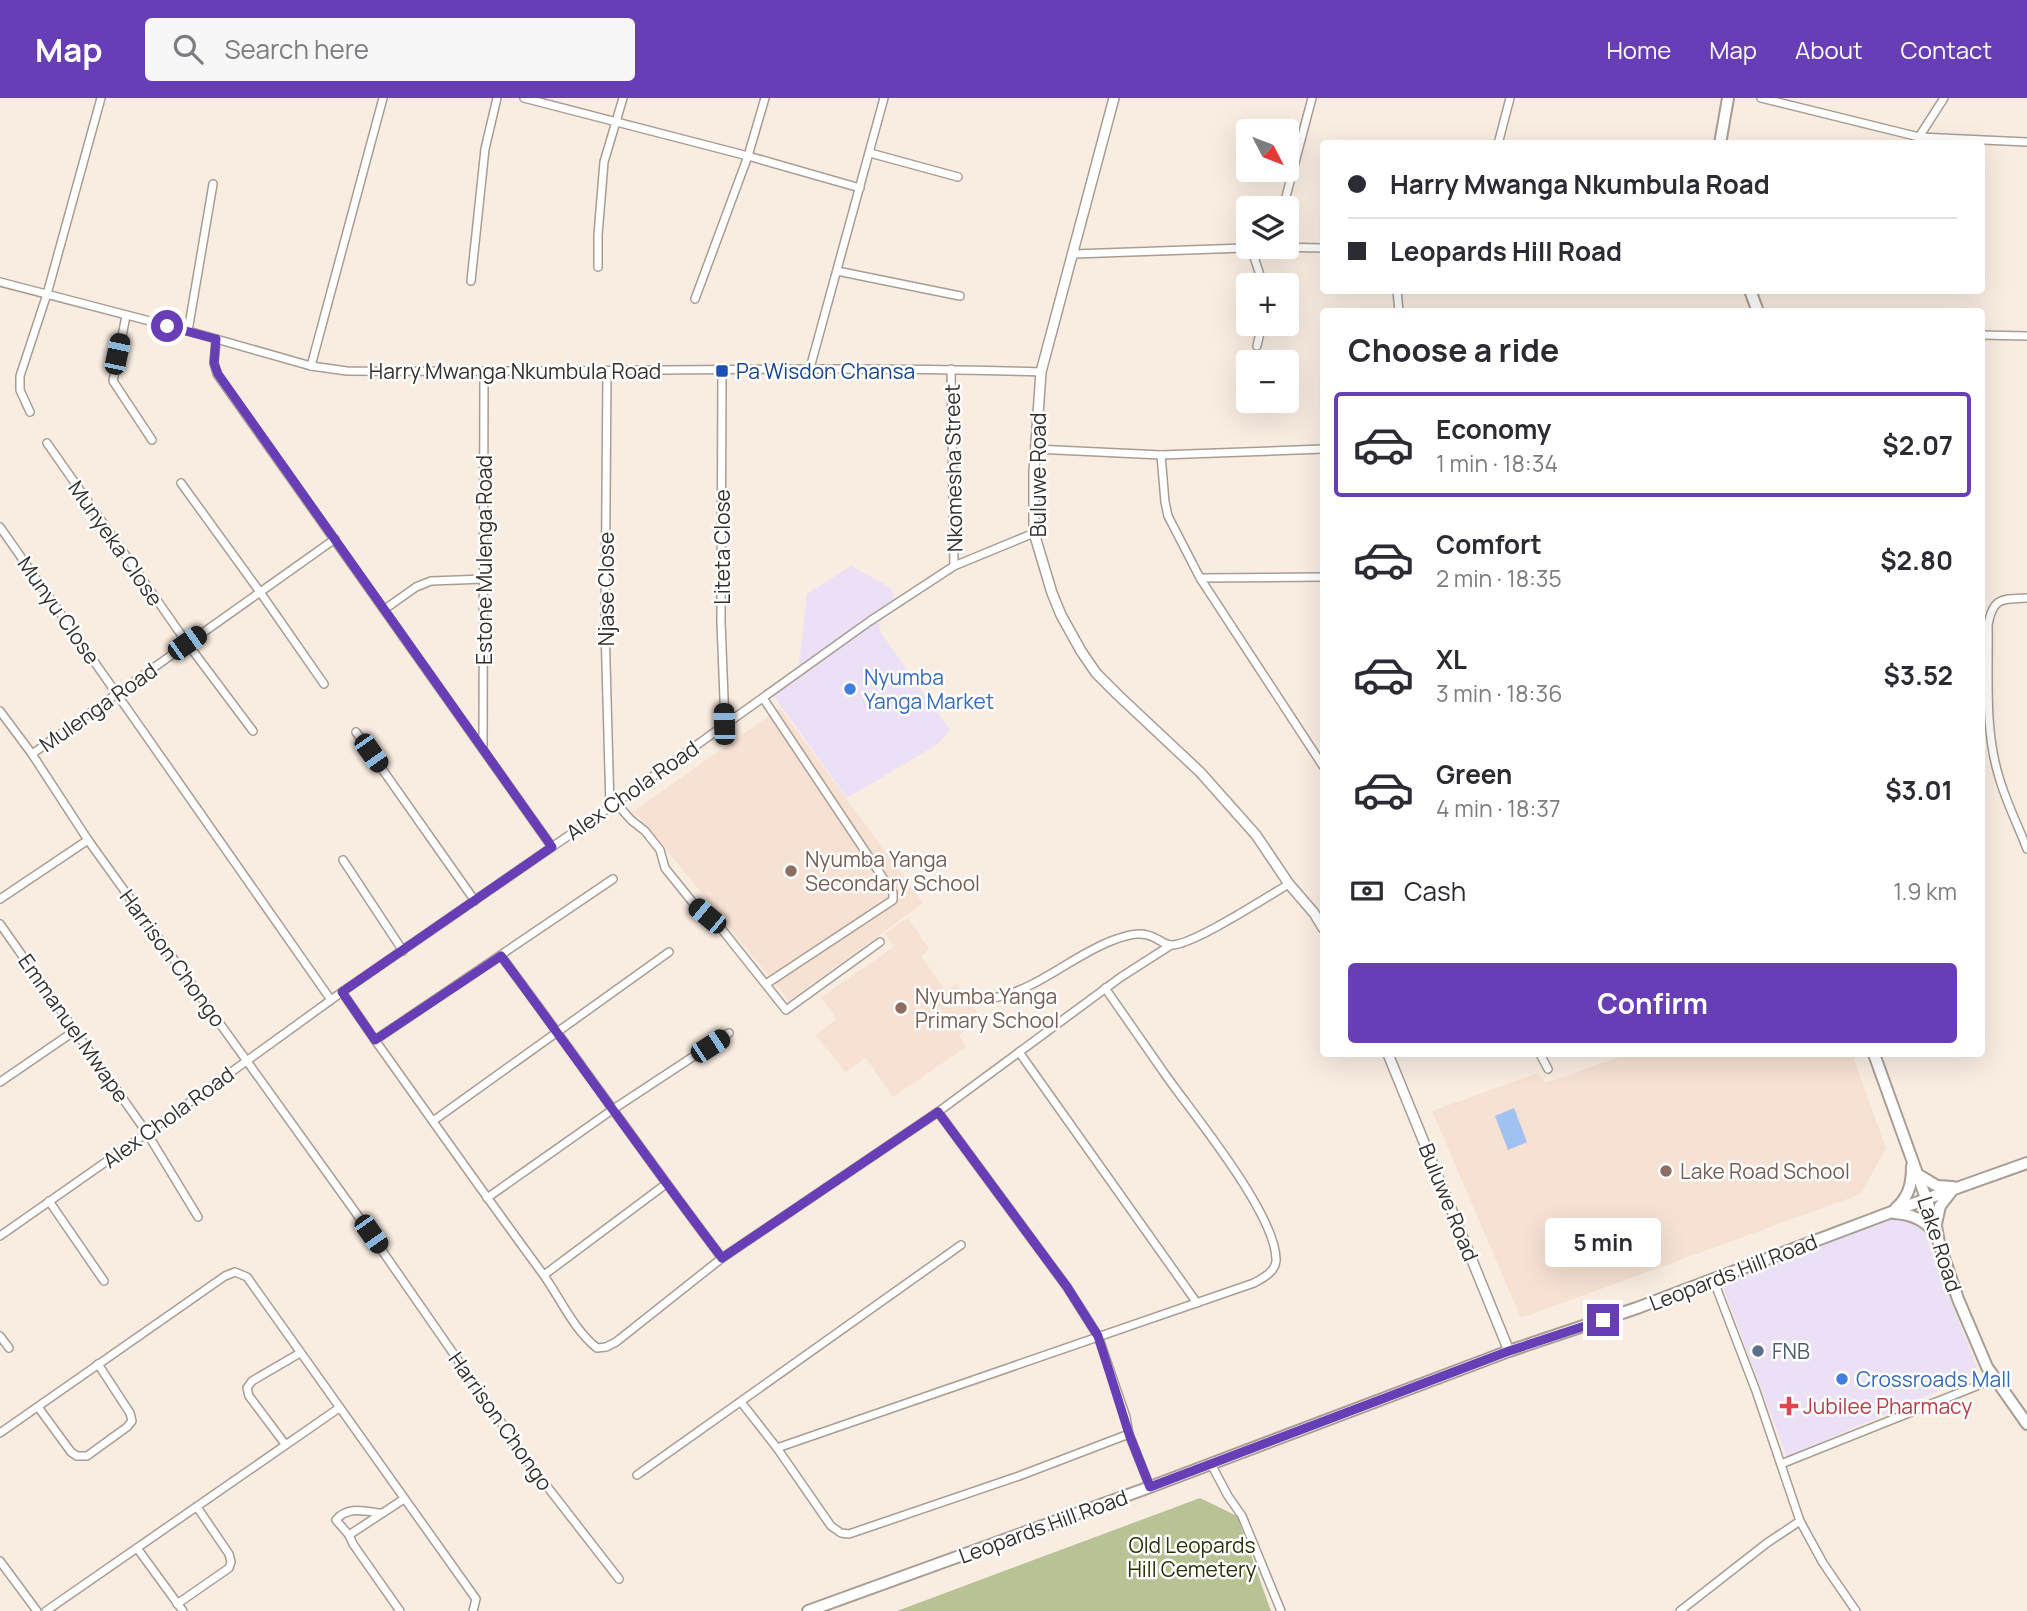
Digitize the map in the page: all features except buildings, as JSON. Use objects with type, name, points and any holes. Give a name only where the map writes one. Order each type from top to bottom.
[{"type":"main road","points":[[1721,140],[1728,98]]},
{"type":"main road","name":"Lake Road","points":[[1875,1057],[1936,1226],[1958,1299],[1987,1367],[2027,1424]]},
{"type":"main road","points":[[1891,1212],[1907,1195],[1911,1184],[1912,1160]]},
{"type":"main road","name":"Leopards Hill Road","points":[[808,1611],[1150,1487],[1509,1351],[1637,1308],[2027,1163]]},
{"type":"main road","points":[[1917,1174],[1937,1186],[1960,1187]]},
{"type":"main road","points":[[1936,1226],[1944,1198],[1960,1187]]},
{"type":"main road","points":[[1891,1212],[1920,1219],[1932,1229],[1940,1243]]},
{"type":"street","points":[[30,412],[20,390],[20,376],[47,294],[101,98]]},
{"type":"street","points":[[311,366],[383,98]]},
{"type":"street","points":[[471,281],[485,149],[498,98]]},
{"type":"street","points":[[524,98],[860,188]]},
{"type":"street","points":[[598,267],[603,169],[623,98]]},
{"type":"street","points":[[695,299],[748,156],[765,98]]},
{"type":"street","points":[[810,368],[884,98]]},
{"type":"street","name":"Buluwe Road","points":[[1114,98],[1041,372],[1035,449],[1034,533],[1061,615],[1096,673],[1200,772],[1256,835],[1289,884],[1318,911]]},
{"type":"street","points":[[1286,196],[1311,98]]},
{"type":"street","points":[[1499,140],[1510,98]]},
{"type":"street","points":[[1761,98],[1919,137],[1984,140]]},
{"type":"street","points":[[1919,137],[1944,98]]},
{"type":"street","points":[[1985,140],[2027,142]]},
{"type":"street","points":[[870,153],[958,177]]},
{"type":"street","points":[[188,331],[213,184]]},
{"type":"street","points":[[1299,248],[1320,248]]},
{"type":"street","points":[[1074,254],[1236,249]]},
{"type":"street","points":[[837,271],[960,296]]},
{"type":"street","name":"Harry Mwanga Nkumbula Road","points":[[0,282],[311,366],[348,372],[722,371],[810,368],[1041,372]]},
{"type":"street","points":[[126,316],[113,381],[152,440]]},
{"type":"street","points":[[1985,335],[2027,335]]},
{"type":"street","points":[[1256,346],[1259,336]]},
{"type":"street","points":[[216,339],[214,363],[218,374],[552,847]]},
{"type":"street","name":"Nkomesha Street","points":[[951,369],[954,566]]},
{"type":"street","name":"Njase Close","points":[[607,371],[605,627],[613,805]]},
{"type":"street","name":"Liteta Close","points":[[722,371],[724,724]]},
{"type":"street","name":"Estone Mulenga Road","points":[[484,372],[484,748]]},
{"type":"street","name":"Munyeka Close","points":[[47,443],[253,732]]},
{"type":"street","points":[[1035,449],[1161,455],[1320,449]]},
{"type":"street","points":[[1161,455],[1166,509],[1200,578],[1320,759]]},
{"type":"street","points":[[181,483],[324,684]]},
{"type":"street","name":"Munyu Close","points":[[0,527],[331,1000]]},
{"type":"street","name":"Alex Chola Road","points":[[0,1236],[870,621],[954,566],[1034,533]]},
{"type":"street","name":"Mulenga Road","points":[[32,754],[335,539]]},
{"type":"street","points":[[1200,578],[1320,578]]},
{"type":"street","points":[[385,609],[431,580],[484,579]]},
{"type":"street","points":[[2027,598],[2004,599],[1995,603],[1990,611],[1989,625],[1989,717],[1993,750],[1999,778],[2027,849]]},
{"type":"street","points":[[763,698],[893,893],[893,900],[766,984]]},
{"type":"street","name":"Harrison Chongo","points":[[0,711],[32,754],[88,840],[356,1213],[532,1467],[619,1579]]},
{"type":"street","points":[[356,732],[475,901]]},
{"type":"street","points":[[613,805],[645,831],[660,850],[665,868],[694,904],[720,927],[786,1010],[880,942]]},
{"type":"street","points":[[0,899],[88,840]]},
{"type":"street","points":[[343,860],[403,951]]},
{"type":"street","points":[[375,1040],[613,879]]},
{"type":"street","points":[[342,992],[486,1198],[544,1275],[587,1340],[597,1348],[606,1348],[722,1258],[938,1112],[1105,988],[1171,945],[1213,928],[1289,884]]},
{"type":"street","name":"Emmanuel Mwape","points":[[0,924],[147,1133],[198,1217]]},
{"type":"street","points":[[987,999],[1001,998],[1024,989],[1098,947],[1136,933],[1147,934],[1171,945]]},
{"type":"street","points":[[433,1121],[669,953]]},
{"type":"street","points":[[501,956],[722,1258]]},
{"type":"street","points":[[777,1448],[1254,1283],[1266,1276],[1275,1266],[1274,1243],[1248,1191],[1105,988]]},
{"type":"street","points":[[0,1082],[76,1030]]},
{"type":"street","points":[[486,1198],[729,1033]]},
{"type":"street","points":[[1019,1052],[1197,1303]]},
{"type":"street","name":"Buluwe Road","points":[[1389,1057],[1509,1351]]},
{"type":"street","points":[[1542,1057],[1548,1069]]},
{"type":"street","points":[[938,1112],[1067,1287],[1098,1336],[1129,1434],[1150,1487]]},
{"type":"street","points":[[544,1275],[666,1184]]},
{"type":"street","points":[[49,1201],[104,1281]]},
{"type":"street","points":[[637,1475],[961,1245]]},
{"type":"street","points":[[0,1433],[225,1276],[235,1272],[247,1277],[476,1599],[473,1611]]},
{"type":"street","points":[[1713,1279],[1800,1521],[1823,1563],[1856,1611]]},
{"type":"street","points":[[0,1336],[9,1348]]},
{"type":"street","points":[[285,1444],[249,1396],[247,1388],[252,1381],[300,1353]]},
{"type":"street","points":[[38,1407],[71,1452],[77,1456],[87,1456],[132,1421],[130,1413],[98,1364]]},
{"type":"street","points":[[1781,1464],[1994,1379]]},
{"type":"street","points":[[741,1402],[777,1448],[831,1526],[841,1533],[849,1534],[1019,1476],[1129,1434]]},
{"type":"street","points":[[46,1611],[339,1408]]},
{"type":"street","points":[[1211,1464],[1241,1516],[1281,1611]]},
{"type":"street","points":[[349,1535],[404,1499]]},
{"type":"street","points":[[177,1604],[229,1568],[231,1562],[229,1554],[197,1507]]},
{"type":"street","points":[[379,1513],[354,1510],[345,1512],[336,1520],[400,1611]]},
{"type":"street","points":[[1680,1611],[1767,1543],[1800,1521]]},
{"type":"street","points":[[137,1548],[183,1611]]},
{"type":"street","points":[[1,1566],[37,1611]]},
{"type":"shaded area","name":"Nyumba Yanga Market","points":[[851,566],[891,588],[898,608],[879,622],[881,633],[950,730],[938,744],[847,798],[774,696],[799,664],[807,594]]},
{"type":"shaded area","name":"Nyumba Yanga Secondary School","points":[[780,708],[923,903],[789,1001],[657,838],[638,816],[631,813]]},
{"type":"shaded area","name":"Nyumba Yanga Primary School","points":[[908,918],[929,949],[921,956],[946,991],[956,984],[982,1019],[959,1035],[966,1047],[893,1097],[866,1058],[845,1072],[816,1035],[837,1019],[821,997],[894,947],[885,933]]},
{"type":"shaded area","name":"Lake Road School","points":[[1619,1057],[1853,1057],[1886,1148],[1861,1194],[1521,1318],[1432,1111],[1538,1073],[1545,1083]]},
{"type":"shaded area","points":[[1900,1215],[1913,1221],[1925,1234],[1979,1373],[1787,1457],[1721,1282]]},
{"type":"green space","name":"Old Leopards Hill Cemetery","points":[[1200,1498],[1237,1516],[1271,1611],[897,1611]]},
{"type":"water","points":[[1514,1108],[1527,1142],[1508,1150],[1495,1116]]},
{"type":"place","name":"Pa Wisdon Chansa","points":[[722,371]]},
{"type":"place","name":"Nyumba Yanga Market","points":[[850,689]]},
{"type":"place","name":"Nyumba Yanga Secondary School","points":[[791,871]]},
{"type":"place","name":"Nyumba Yanga Primary School","points":[[901,1008]]},
{"type":"place","name":"Lake Road School","points":[[1666,1171]]},
{"type":"place","name":"FNB","points":[[1758,1351]]},
{"type":"place","name":"Crossroads Mall","points":[[1842,1379]]},
{"type":"place","name":"Jubilee Pharmacy","points":[[1789,1406]]},
{"type":"route","points":[[167,326],[216,339],[214,363],[218,374],[552,847],[342,992],[375,1040],[501,956],[722,1258],[938,1112],[1067,1287],[1098,1336],[1129,1434],[1150,1487],[1509,1351],[1603,1320]]}]
